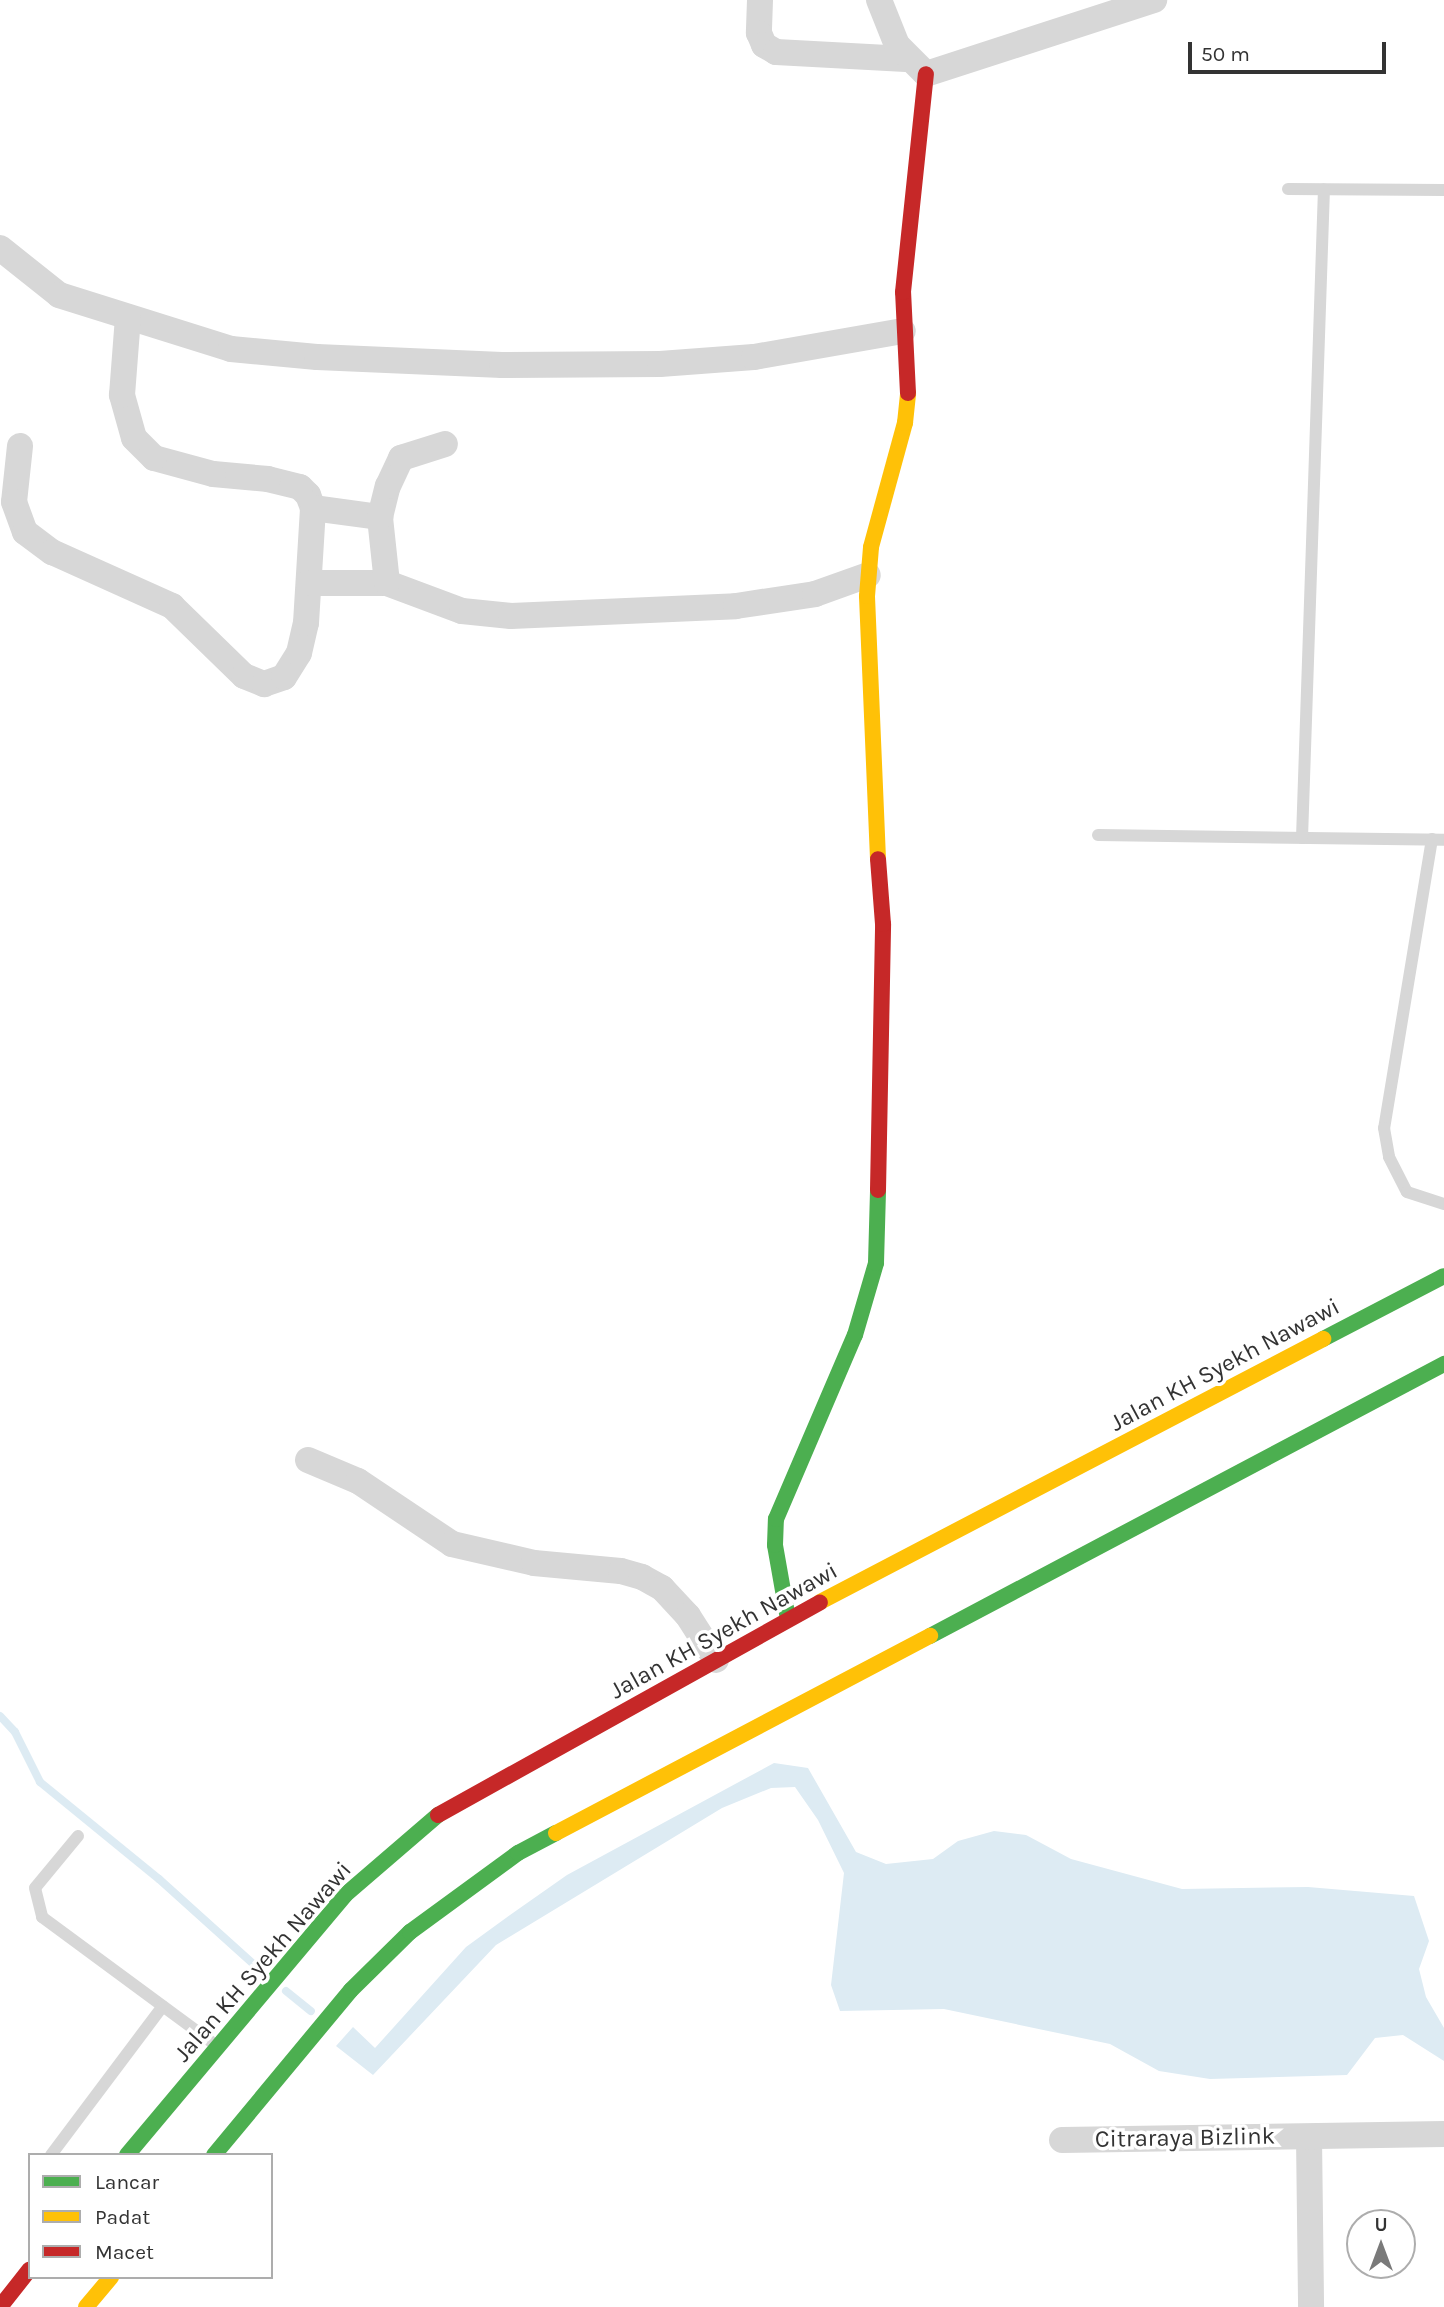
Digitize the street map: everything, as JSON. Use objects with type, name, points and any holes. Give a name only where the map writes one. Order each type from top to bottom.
[{"type":"main road","points":[[788,1619],[775,1545],[776,1519],[855,1335],[876,1263],[883,924],[870,746],[869,575],[879,513],[905,423],[909,379],[903,331],[916,66]]},
{"type":"main road","name":"Jalan KH Syekh Nawawi","points":[[129,2153],[220,2048],[345,1895],[438,1815],[788,1619],[1444,1276]]},
{"type":"main road","points":[[216,2153],[351,1990],[410,1932],[518,1853],[1444,1364]]},
{"type":"main road","points":[[0,2307],[28,2272]]},
{"type":"main road","points":[[86,2307],[109,2279]]},
{"type":"street","points":[[760,0],[759,33],[764,45],[776,52],[916,66],[1154,0]]},
{"type":"street","points":[[879,0],[916,66]]},
{"type":"street","points":[[0,248],[59,295],[231,349],[502,365],[660,365],[754,357],[903,331]]},
{"type":"street","points":[[20,446],[14,502],[25,532],[52,552],[172,606],[244,676],[264,684],[284,677],[299,653],[309,583],[313,508],[300,487],[268,479],[213,474],[154,458],[134,438],[122,395],[128,317]]},
{"type":"street","points":[[387,583],[380,517],[401,458],[445,444]]},
{"type":"street","points":[[313,508],[380,517]]},
{"type":"street","points":[[309,583],[387,583],[462,611],[511,616],[736,606],[815,594],[869,575]]},
{"type":"street","points":[[307,1460],[358,1481],[452,1544],[534,1563],[621,1571],[642,1577],[662,1588],[688,1616],[716,1660]]},
{"type":"street","name":"Citraraya Bizlink","points":[[1062,2140],[1444,2134]]},
{"type":"street","name":"Citraraya Bizlink","points":[[1309,2137],[1311,2307]]},
{"type":"lane","points":[[1287,189],[1444,190]]},
{"type":"lane","points":[[1303,838],[1324,189]]},
{"type":"lane","points":[[1098,835],[1438,840],[1384,1128],[1389,1157],[1408,1192],[1444,1204]]},
{"type":"lane","points":[[78,1836],[35,1888],[42,1917],[220,2048]]},
{"type":"lane","points":[[53,2153],[163,2006]]},
{"type":"shaded area","points":[[774,1763],[808,1768],[856,1852],[886,1864],[933,1859],[958,1841],[994,1831],[1026,1835],[1071,1859],[1182,1889],[1308,1887],[1414,1896],[1429,1941],[1419,1969],[1426,1997],[1444,2028],[1444,2061],[1403,2035],[1375,2038],[1347,2075],[1210,2079],[1159,2071],[1110,2044],[944,2009],[840,2011],[831,1985],[844,1873],[818,1820],[795,1787],[771,1788],[722,1808],[496,1945],[373,2075],[336,2046],[353,2027],[375,2048],[466,1947],[510,1915],[567,1875]]},
{"type":"waterway","points":[[0,1716],[15,1732],[40,1782],[159,1879],[261,1971]]},
{"type":"waterway","points":[[286,1991],[311,2011]]},
{"type":"traffic: fast","points":[[788,1619],[775,1545],[776,1519],[855,1335],[876,1263],[878,1190]]},
{"type":"traffic: fast","points":[[1323,1339],[1444,1276]]},
{"type":"traffic: fast","points":[[930,1636],[1444,1364]]},
{"type":"traffic: fast","points":[[129,2153],[345,1895],[438,1815]]},
{"type":"traffic: fast","points":[[216,2153],[351,1990],[410,1932],[518,1853],[556,1833]]},
{"type":"traffic: slow","points":[[878,859],[867,596],[871,547],[905,423],[908,393]]},
{"type":"traffic: slow","points":[[820,1602],[1323,1339]]},
{"type":"traffic: slow","points":[[556,1833],[930,1636]]},
{"type":"traffic: slow","points":[[86,2307],[109,2279]]},
{"type":"traffic: jam","points":[[908,393],[903,292],[926,74]]},
{"type":"traffic: jam","points":[[878,859],[883,924],[878,1190]]},
{"type":"traffic: jam","points":[[438,1815],[820,1602]]},
{"type":"traffic: jam","points":[[0,2307],[28,2272]]}]
